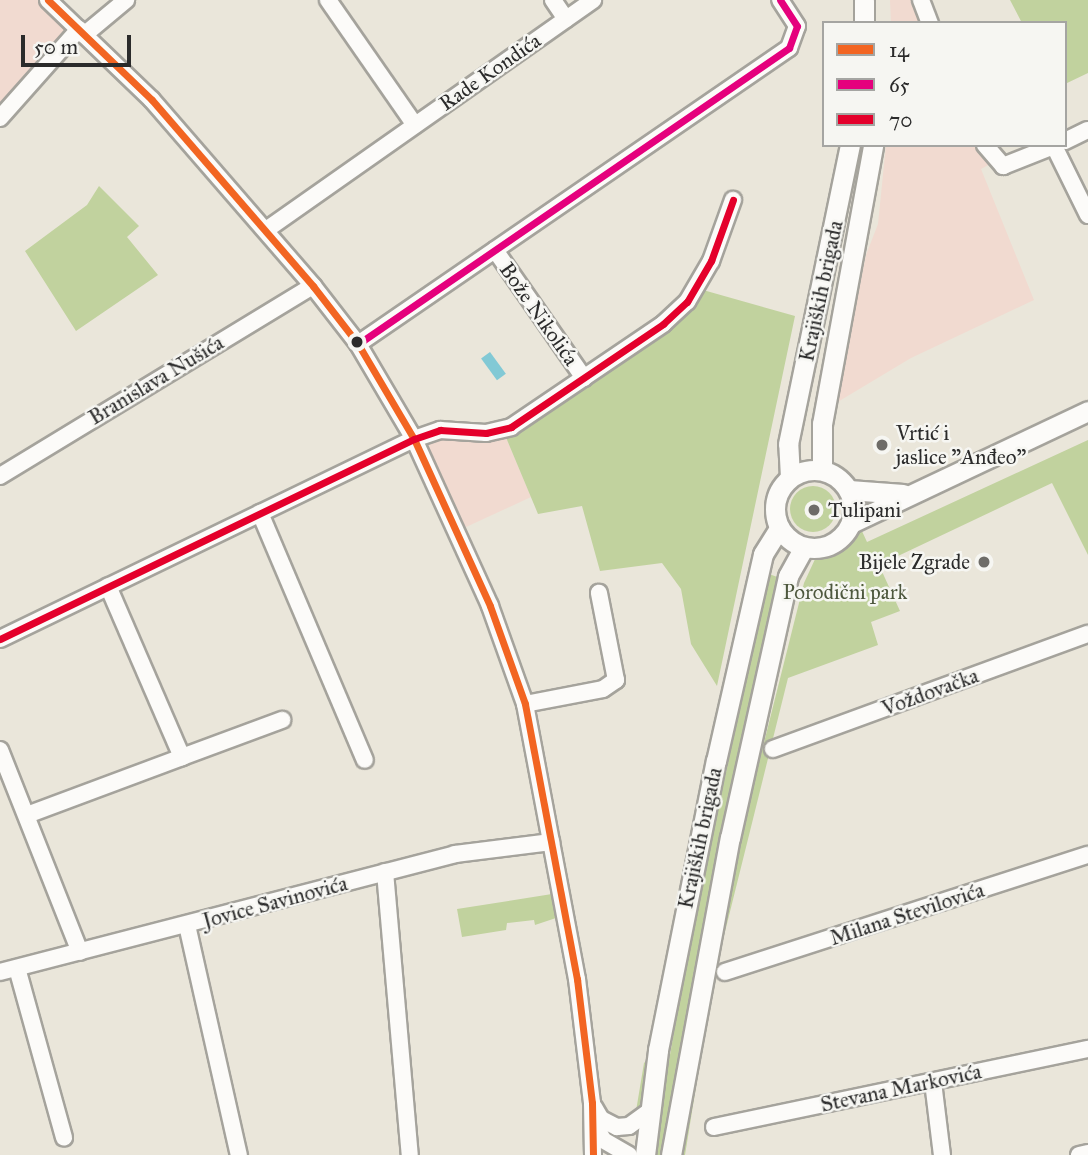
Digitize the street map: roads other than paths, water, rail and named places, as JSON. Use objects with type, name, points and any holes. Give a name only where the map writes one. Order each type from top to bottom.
[{"type":"main road","points":[[864,0],[864,21]]},
{"type":"main road","points":[[878,0],[878,21]]},
{"type":"main road","name":"Krajiških brigada","points":[[645,1155],[672,974],[716,761],[763,554],[779,528],[777,495],[790,477],[788,444],[850,147]]},
{"type":"main road","name":"Krajiških brigada","points":[[822,470],[822,424],[873,147]]},
{"type":"main road","points":[[779,528],[804,547],[829,546],[851,523],[1088,411]]},
{"type":"main road","points":[[790,477],[822,470],[849,490],[888,496],[914,493]]},
{"type":"main road","points":[[849,490],[853,505],[851,523]]},
{"type":"main road","name":"Krajiških brigada","points":[[671,1155],[730,838],[788,576],[804,547]]},
{"type":"street","points":[[48,0],[152,100],[267,230],[358,344],[414,439],[490,606],[525,704],[575,969],[592,1103],[593,1155]]},
{"type":"street","points":[[0,118],[82,32],[126,0]]},
{"type":"street","points":[[328,0],[415,125]]},
{"type":"street","points":[[553,0],[566,19]]},
{"type":"street","name":"Rade Kondića","points":[[267,230],[593,0]]},
{"type":"street","name":"Bože Nikolića","points":[[358,344],[789,48],[797,26],[780,0]]},
{"type":"street","points":[[921,0],[929,21]]},
{"type":"street","points":[[1067,140],[1088,130]]},
{"type":"street","points":[[987,147],[1003,166],[1052,147]]},
{"type":"street","points":[[1055,147],[1088,215]]},
{"type":"street","points":[[0,639],[414,439],[440,430],[503,430],[663,324],[696,292],[733,200]]},
{"type":"street","name":"Bože Nikolića","points":[[495,250],[584,378]]},
{"type":"street","name":"Branislava Nušića","points":[[0,476],[313,286]]},
{"type":"street","points":[[260,513],[365,760]]},
{"type":"street","points":[[108,586],[181,757]]},
{"type":"street","points":[[525,704],[603,689],[616,680],[599,593]]},
{"type":"street","name":"Voždovačka","points":[[773,749],[1088,634]]},
{"type":"street","points":[[27,815],[282,720]]},
{"type":"street","points":[[0,750],[80,952]]},
{"type":"street","name":"Jovice Savinovića","points":[[0,972],[481,849],[551,842]]},
{"type":"street","name":"Milana Stevilovića","points":[[725,972],[1088,855]]},
{"type":"street","points":[[385,872],[410,1155]]},
{"type":"street","points":[[187,925],[239,1155]]},
{"type":"street","points":[[17,968],[64,1138]]},
{"type":"street","name":"Stevana Markovića","points":[[714,1127],[1088,1049]]},
{"type":"street","points":[[933,1082],[943,1155]]},
{"type":"street","points":[[592,1103],[601,1119],[617,1127],[629,1126],[650,1111]]},
{"type":"street","points":[[593,1120],[603,1140],[629,1155]]},
{"type":"street","points":[[1079,1155],[1088,1153]]},
{"type":"water","points":[[490,352],[506,374],[497,380],[481,358]]},
{"type":"place","name":"Vrtić i jaslice \"Anđeo\"","points":[[882,445]]},
{"type":"place","name":"Tulipani","points":[[814,510]]},
{"type":"place","name":"Bijele Zgrade","points":[[984,562]]},
{"type":"park label","name":"Porodični park","points":[[845,592]]}]
